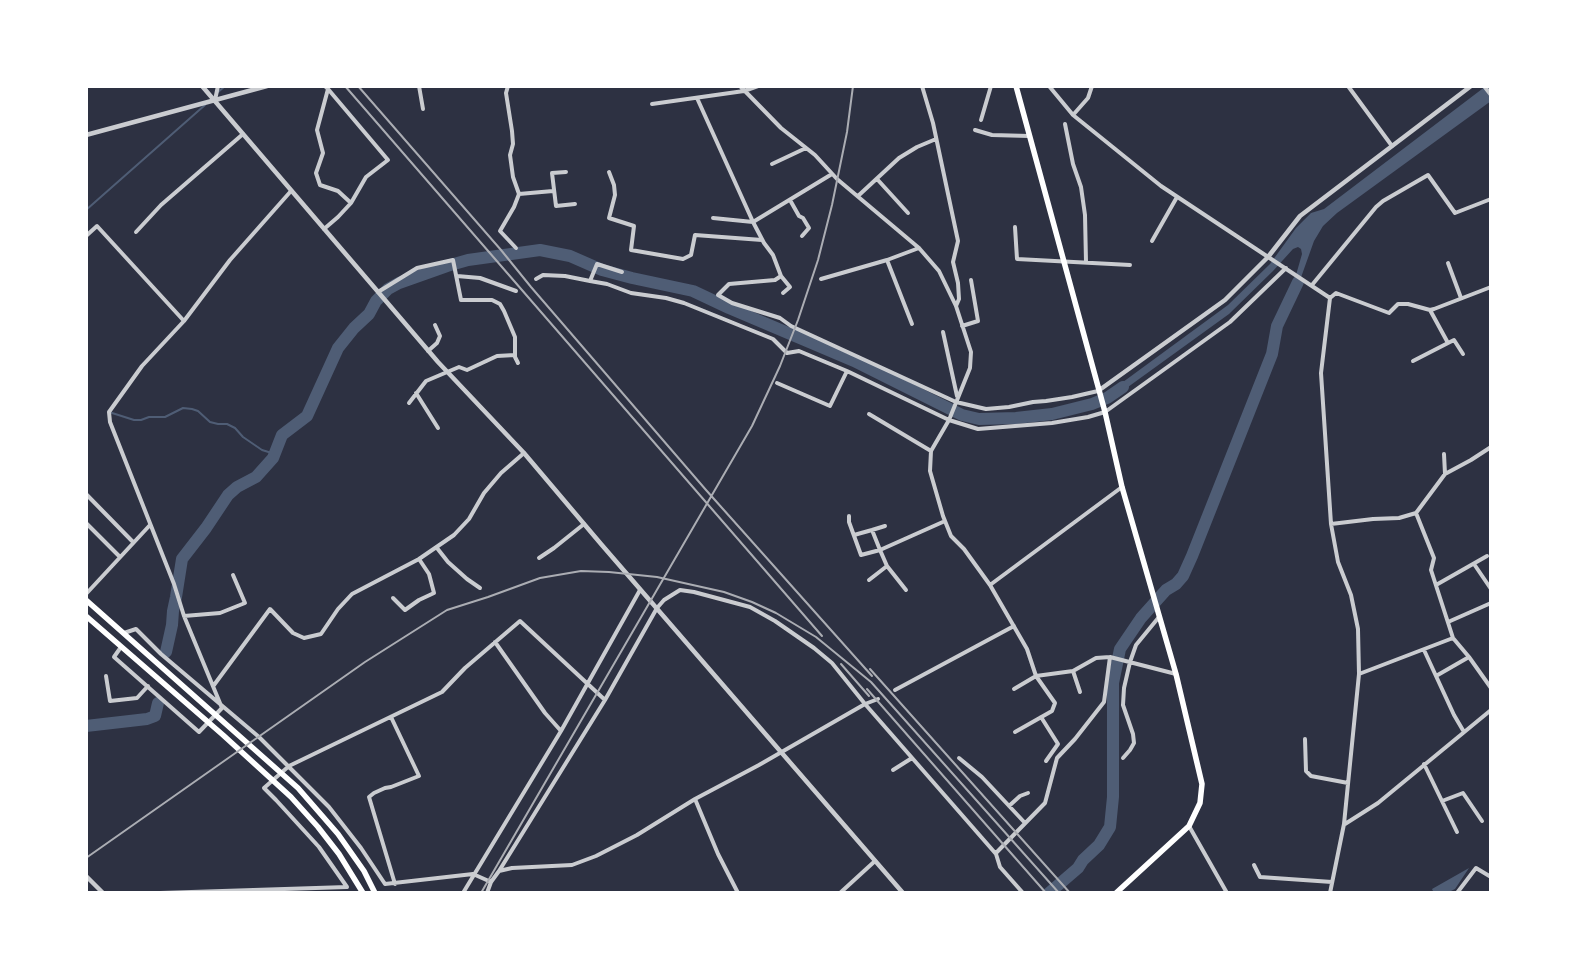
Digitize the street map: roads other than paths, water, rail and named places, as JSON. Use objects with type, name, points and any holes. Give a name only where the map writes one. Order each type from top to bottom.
[{"type":"main road","points":[[1016,86],[1104,411],[1122,487],[1176,674],[1202,784],[1200,803],[1189,826],[1116,893]]},
{"type":"main road","points":[[86,600],[298,788],[338,834],[364,871],[375,893]]},
{"type":"main road","points":[[86,616],[224,735],[284,791],[318,827],[339,854],[363,893]]},
{"type":"street","points":[[202,86],[428,351],[524,453],[640,590],[903,893]]},
{"type":"street","points":[[215,100],[218,86]]},
{"type":"street","points":[[86,135],[267,86]]},
{"type":"street","points":[[420,86],[423,109]]},
{"type":"street","points":[[508,86],[506,93],[513,144],[510,155],[513,177],[519,194],[500,231],[516,248]]},
{"type":"street","points":[[740,86],[781,128],[815,155],[832,174],[920,248],[939,270],[956,306],[971,352],[970,368],[949,420],[931,451],[930,471],[951,536],[964,549],[990,585],[1027,649],[1036,676],[1055,703],[1052,711],[1015,732]]},
{"type":"street","points":[[652,104],[744,91],[758,86]]},
{"type":"street","points":[[922,86],[936,139],[958,241],[953,262],[959,299],[956,306]]},
{"type":"street","points":[[981,120],[991,86]]},
{"type":"street","points":[[1049,86],[1073,115],[1105,142],[1130,159],[1161,186],[1330,298]]},
{"type":"street","points":[[1073,115],[1088,98],[1092,86]]},
{"type":"street","points":[[1348,86],[1392,146]]},
{"type":"street","points":[[781,276],[775,280],[729,284],[718,295],[732,303],[780,318],[791,326],[957,400],[986,409],[1055,400],[1098,390],[1225,300],[1270,258],[1300,216],[1471,86]]},
{"type":"street","points":[[1484,86],[1491,95]]},
{"type":"street","points":[[326,88],[317,130],[323,153],[316,173],[320,185],[338,191],[351,202]]},
{"type":"street","points":[[324,229],[351,202],[366,177],[388,160],[326,88]]},
{"type":"street","points":[[697,98],[762,240],[773,255],[781,276],[790,287],[783,293]]},
{"type":"street","points":[[1065,124],[1073,164],[1081,187],[1085,215],[1086,262]]},
{"type":"street","points":[[974,130],[992,135],[1029,136]]},
{"type":"street","points":[[136,232],[161,205],[243,134]]},
{"type":"street","points":[[858,196],[899,158],[917,147],[936,139]]},
{"type":"street","points":[[772,164],[806,148]]},
{"type":"street","points":[[566,172],[552,173],[556,206],[575,204]]},
{"type":"street","points":[[609,172],[614,185],[614,196],[609,218],[634,226],[631,250],[682,258],[691,255],[695,235],[762,240]]},
{"type":"street","points":[[714,218],[754,222],[832,174]]},
{"type":"street","points":[[1312,285],[1376,207],[1428,175],[1454,213],[1491,199]]},
{"type":"street","points":[[877,179],[908,213]]},
{"type":"street","points":[[122,647],[114,657],[199,732],[222,708],[184,616],[174,584],[110,422],[109,412],[142,366],[184,321],[230,260],[290,191]]},
{"type":"street","points":[[519,194],[553,191]]},
{"type":"street","points":[[1152,241],[1177,197]]},
{"type":"street","points":[[790,200],[799,216],[803,218],[809,228],[802,236]]},
{"type":"street","points":[[86,236],[97,226],[184,321]]},
{"type":"street","points":[[1014,227],[1017,258],[1130,265]]},
{"type":"street","points":[[821,279],[887,260],[920,248]]},
{"type":"street","points":[[378,292],[417,268],[453,260],[461,300],[492,300],[500,304],[504,310],[514,337],[515,355],[518,363]]},
{"type":"street","points":[[887,260],[912,324]]},
{"type":"street","points":[[1448,263],[1461,298]]},
{"type":"street","points":[[590,282],[597,264],[622,272]]},
{"type":"street","points":[[536,279],[543,276],[564,276],[607,284],[631,293],[666,298],[684,303],[773,338],[787,353],[799,351],[847,371],[949,420],[978,430],[1052,423],[1088,417],[1104,411],[1230,322],[1286,268]]},
{"type":"street","points":[[457,276],[480,278],[516,291]]},
{"type":"street","points":[[962,326],[978,321],[971,280]]},
{"type":"street","points":[[1330,893],[1344,824],[1359,674],[1358,629],[1351,596],[1338,562],[1332,524],[1321,373],[1330,298],[1336,293],[1389,313],[1398,304],[1408,304],[1430,310],[1491,287]]},
{"type":"street","points":[[1430,310],[1448,343]]},
{"type":"street","points":[[428,351],[437,343],[440,336],[435,325]]},
{"type":"street","points":[[943,332],[957,400]]},
{"type":"street","points":[[1413,361],[1454,340],[1462,354]]},
{"type":"street","points":[[409,403],[426,381],[459,367],[467,370],[475,368],[497,356],[515,355]]},
{"type":"street","points":[[777,383],[830,406],[847,371]]},
{"type":"street","points":[[416,393],[438,428]]},
{"type":"street","points":[[869,414],[931,451]]},
{"type":"street","points":[[1332,524],[1399,518],[1416,513],[1445,474],[1491,447]]},
{"type":"street","points":[[214,685],[270,609],[293,634],[304,638],[321,634],[352,594],[419,559],[454,535],[469,519],[484,493],[501,473],[524,453]]},
{"type":"street","points":[[1444,454],[1445,474]]},
{"type":"street","points":[[990,585],[1122,487]]},
{"type":"street","points":[[86,494],[133,542]]},
{"type":"street","points":[[1416,513],[1434,558],[1431,570],[1453,638],[1491,688]]},
{"type":"street","points":[[850,516],[849,522],[861,555],[880,550],[945,522]]},
{"type":"street","points":[[86,523],[120,556]]},
{"type":"street","points":[[538,558],[584,524]]},
{"type":"street","points":[[86,594],[150,525]]},
{"type":"street","points":[[854,535],[885,526]]},
{"type":"street","points":[[872,530],[887,566],[906,590]]},
{"type":"street","points":[[437,548],[448,562],[480,588]]},
{"type":"street","points":[[1436,585],[1487,556]]},
{"type":"street","points":[[393,598],[404,610],[434,593],[429,574],[419,559]]},
{"type":"street","points":[[1474,564],[1491,590]]},
{"type":"street","points":[[868,580],[887,566]]},
{"type":"street","points":[[184,616],[220,613],[245,604],[233,576]]},
{"type":"street","points":[[463,893],[561,731],[640,590]]},
{"type":"street","points":[[487,893],[491,882],[605,700],[657,608],[664,600],[680,590],[750,607],[775,621],[814,648],[832,664],[996,853],[1000,866],[1023,893]]},
{"type":"street","points":[[1448,622],[1491,603]]},
{"type":"street","points":[[1122,758],[1134,743],[1133,734],[1123,705],[1124,688],[1130,662],[1136,645],[1159,618]]},
{"type":"street","points":[[160,893],[347,886],[319,846],[264,788],[289,766],[442,692],[465,668],[520,621],[605,700]]},
{"type":"street","points":[[895,690],[1014,626]]},
{"type":"street","points":[[124,633],[136,629],[161,654],[259,737],[337,816],[385,884],[473,874],[491,882]]},
{"type":"street","points":[[1359,674],[1453,638]]},
{"type":"street","points":[[495,642],[545,713],[561,731]]},
{"type":"street","points":[[1424,650],[1454,715],[1464,732]]},
{"type":"street","points":[[996,853],[1045,803],[1057,758],[1075,739],[1104,702],[1110,657]]},
{"type":"street","points":[[1014,689],[1036,676],[1074,671],[1096,658],[1110,657],[1176,674]]},
{"type":"street","points":[[1436,676],[1469,657]]},
{"type":"street","points":[[1074,671],[1080,692]]},
{"type":"street","points":[[106,676],[110,701],[137,698],[148,686]]},
{"type":"street","points":[[499,871],[512,868],[572,865],[596,856],[878,698]]},
{"type":"street","points":[[1344,824],[1378,803],[1491,710]]},
{"type":"street","points":[[391,717],[419,776],[385,788],[369,797],[395,884]]},
{"type":"street","points":[[1041,717],[1058,744],[1046,761]]},
{"type":"street","points":[[1305,739],[1306,771],[1311,776],[1348,783]]},
{"type":"street","points":[[893,770],[912,758]]},
{"type":"street","points":[[959,758],[982,777],[1025,823]]},
{"type":"street","points":[[1424,764],[1457,832]]},
{"type":"street","points":[[1009,806],[1020,796],[1028,792]]},
{"type":"street","points":[[1442,801],[1463,793],[1482,821]]},
{"type":"street","points":[[695,799],[718,854],[738,893]]},
{"type":"street","points":[[1189,826],[1227,893]]},
{"type":"street","points":[[840,893],[875,860]]},
{"type":"street","points":[[1254,865],[1260,877],[1332,882]]},
{"type":"street","points":[[1457,893],[1476,868],[1491,877]]},
{"type":"street","points":[[86,876],[104,893]]},
{"type":"water","points":[[1486,86],[1491,86],[1491,101],[1337,213],[1323,226],[1314,241],[1294,297],[1290,296],[1302,254],[1301,249],[1298,247],[1293,249],[1229,314],[1110,400],[1108,393],[1228,305],[1270,264],[1296,228],[1311,213],[1324,209]]},
{"type":"water","points":[[1469,868],[1455,889],[1447,893],[1434,893],[1432,889]]},
{"type":"waterway","points":[[217,93],[225,86]]},
{"type":"waterway","points":[[86,210],[205,105]]},
{"type":"waterway","points":[[166,652],[182,559],[228,495],[237,487],[256,477],[273,458],[282,435],[307,416],[338,348],[354,328],[369,314],[376,301],[388,289],[399,283],[468,260],[540,250],[570,256],[602,270],[693,291],[854,361],[962,415],[979,419],[1016,418],[1052,414],[1092,404],[1107,398],[1123,387]]},
{"type":"waterway","points":[[1049,893],[1078,868],[1083,860],[1099,845],[1110,827],[1113,797],[1113,683],[1120,649],[1141,618],[1166,590],[1176,584],[1183,576],[1272,354],[1277,326],[1298,282]]},
{"type":"waterway","points":[[109,412],[134,420],[141,420],[149,417],[165,417],[183,408],[192,409],[198,411],[210,422],[227,424],[235,428],[243,437],[262,450],[275,454]]},
{"type":"waterway","points":[[86,726],[147,719],[155,716],[158,703]]},
{"type":"railway","points":[[345,86],[822,636]]},
{"type":"railway","points":[[358,86],[706,490],[872,676]]},
{"type":"railway","points":[[481,893],[752,426],[780,366],[818,260],[832,205],[847,132],[853,86]]},
{"type":"railway","points":[[86,858],[365,662],[447,610],[540,578],[581,571],[609,572],[657,577],[724,592],[776,613],[816,637],[871,682],[1059,893]]},
{"type":"railway","points":[[841,664],[869,696]]},
{"type":"railway","points":[[870,669],[1070,893]]},
{"type":"railway","points":[[867,689],[1046,893]]}]
